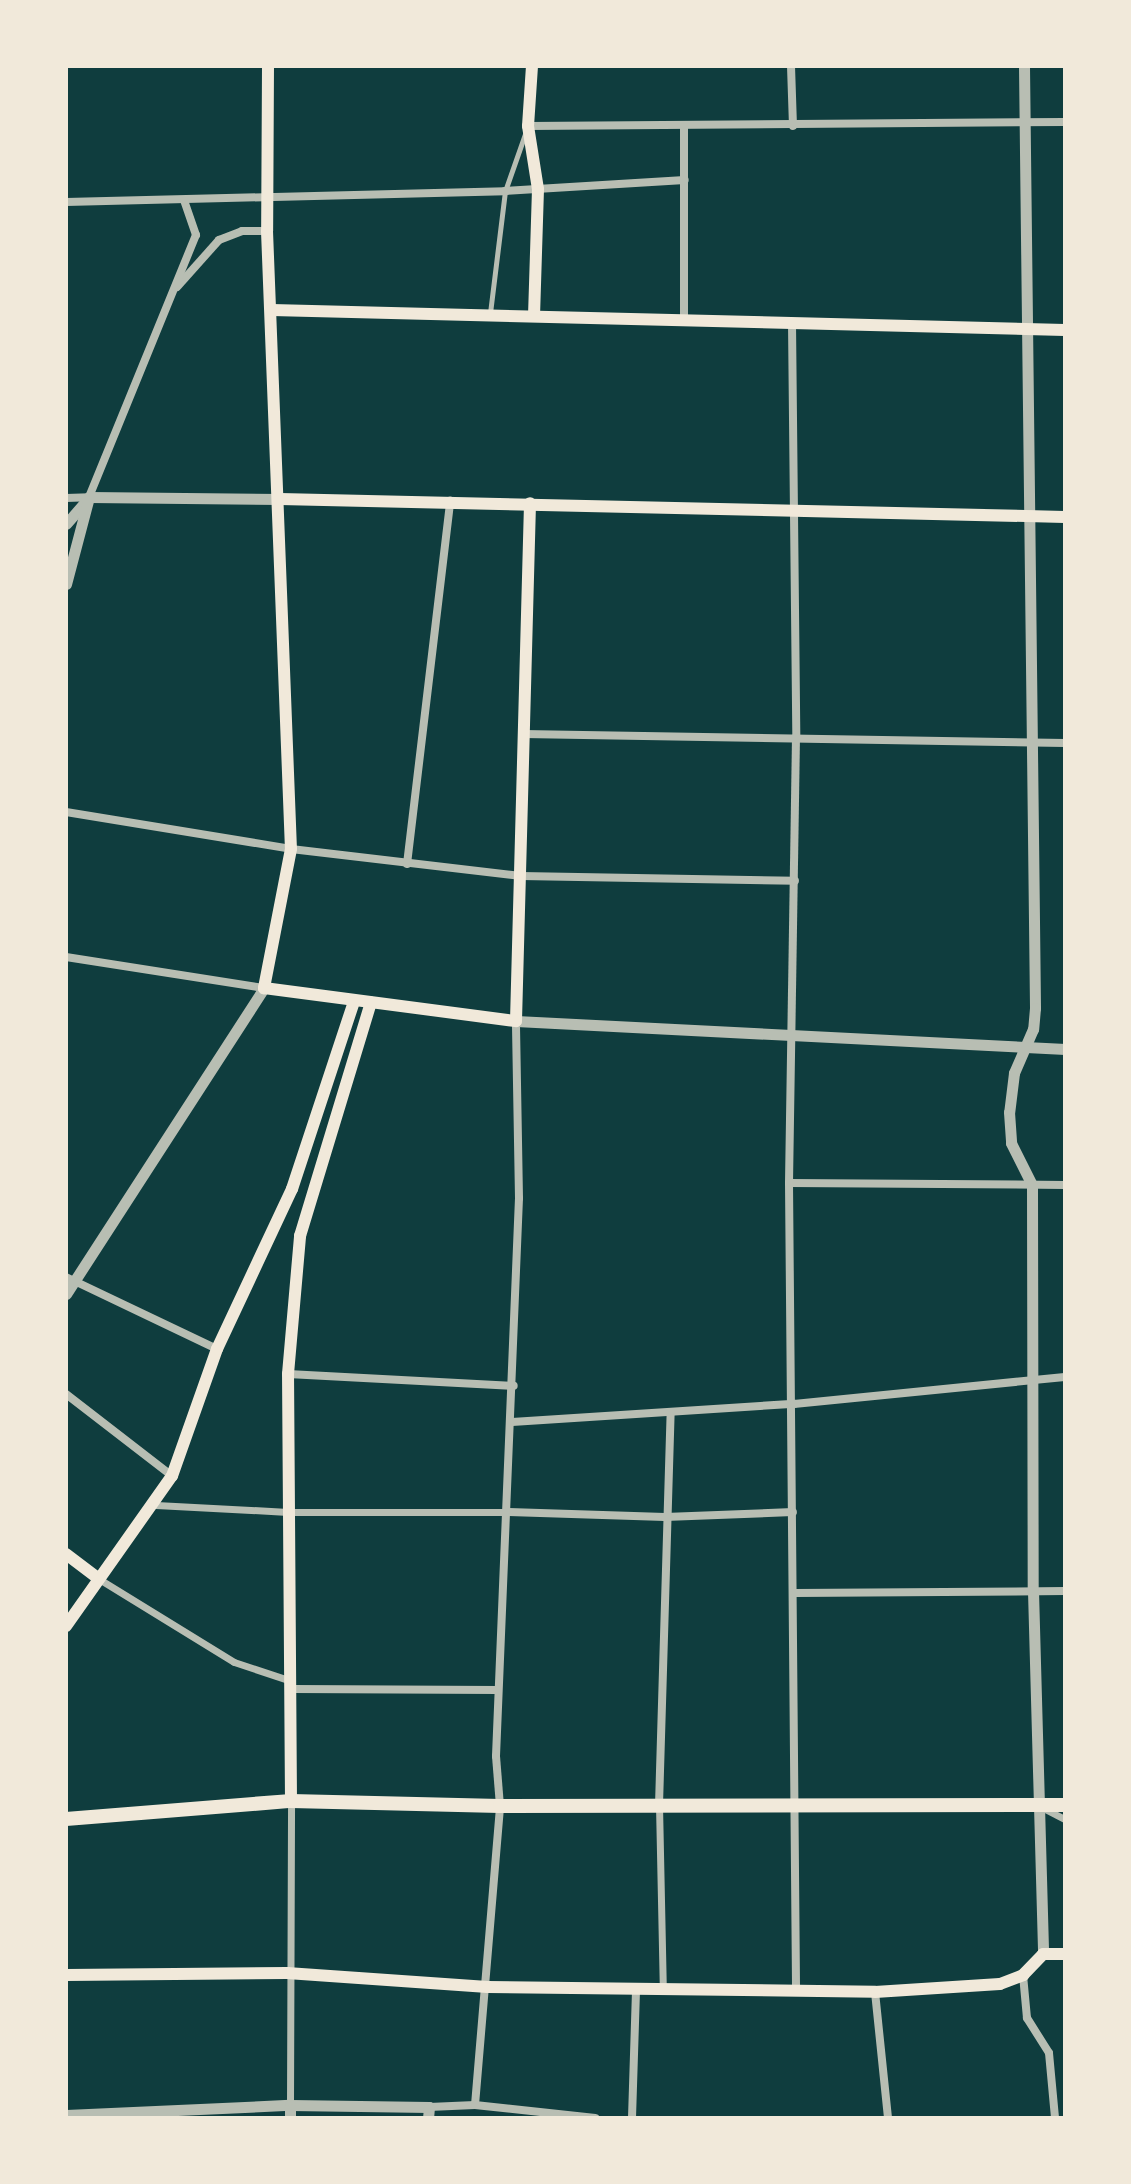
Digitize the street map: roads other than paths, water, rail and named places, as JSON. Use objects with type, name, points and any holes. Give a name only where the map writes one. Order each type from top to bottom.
[{"type":"main road","points":[[268,66],[267,231],[280,499],[291,849],[264,988],[516,1021],[530,503]]},
{"type":"main road","points":[[532,66],[528,126],[538,189],[534,314]]},
{"type":"main road","points":[[272,310],[534,314],[1065,330]]},
{"type":"main road","points":[[280,499],[1065,517]]},
{"type":"main road","points":[[66,1626],[156,1505],[172,1476],[217,1349],[292,1189],[354,1001]]},
{"type":"main road","points":[[291,1801],[293,1685],[288,1374],[300,1236],[371,1003]]},
{"type":"main road","points":[[66,1554],[99,1579]]},
{"type":"main road","points":[[66,1819],[291,1801],[500,1806],[1065,1805]]},
{"type":"main road","points":[[66,1975],[287,1973],[488,1987],[663,1993],[875,1992],[979,1987],[1023,1975],[1043,1954],[1065,1954]]},
{"type":"street","points":[[791,66],[793,126]]},
{"type":"street","points":[[1024,66],[1029,743],[1035,1008],[1014,1073],[1009,1112],[1011,1143],[1032,1185],[1033,1591],[1043,1954]]},
{"type":"street","points":[[528,126],[1065,122]]},
{"type":"street","points":[[684,127],[684,319]]},
{"type":"street","points":[[66,202],[505,191],[685,180]]},
{"type":"street","points":[[66,584],[89,497],[196,235],[184,201]]},
{"type":"street","points":[[171,293],[219,240],[242,231],[267,231]]},
{"type":"street","points":[[792,323],[796,737],[794,1034],[789,1183],[794,1404],[796,1992]]},
{"type":"street","points":[[66,524],[89,497]]},
{"type":"street","points":[[66,498],[280,499]]},
{"type":"street","points":[[407,864],[450,501]]},
{"type":"street","points":[[523,734],[1065,743]]},
{"type":"street","points":[[66,812],[291,849],[521,876],[795,881]]},
{"type":"street","points":[[66,957],[264,988],[70,1279],[66,1294]]},
{"type":"street","points":[[475,2105],[488,1987],[500,1806],[498,1690],[514,1386],[516,1021],[1065,1049]]},
{"type":"street","points":[[789,1183],[1065,1185]]},
{"type":"street","points":[[70,1279],[217,1349]]},
{"type":"street","points":[[288,1374],[514,1386]]},
{"type":"street","points":[[512,1422],[794,1404],[1065,1377]]},
{"type":"street","points":[[66,1394],[172,1476]]},
{"type":"street","points":[[663,1993],[659,1805],[665,1517],[671,1412]]},
{"type":"street","points":[[156,1505],[288,1512],[509,1512],[665,1517],[793,1512]]},
{"type":"street","points":[[99,1579],[234,1662],[293,1685],[498,1690]]},
{"type":"street","points":[[795,1593],[1065,1591]]},
{"type":"street","points":[[290,2112],[287,1973],[291,1801]]},
{"type":"street","points":[[1037,1805],[1065,1819]]},
{"type":"street","points":[[1023,1975],[1027,2018],[1049,2053],[1055,2118]]},
{"type":"street","points":[[632,2118],[636,1992]]},
{"type":"street","points":[[875,1992],[888,2118]]},
{"type":"street","points":[[66,2115],[428,2113],[475,2105],[595,2118]]},
{"type":"lane","points":[[490,313],[505,191],[528,126]]}]
